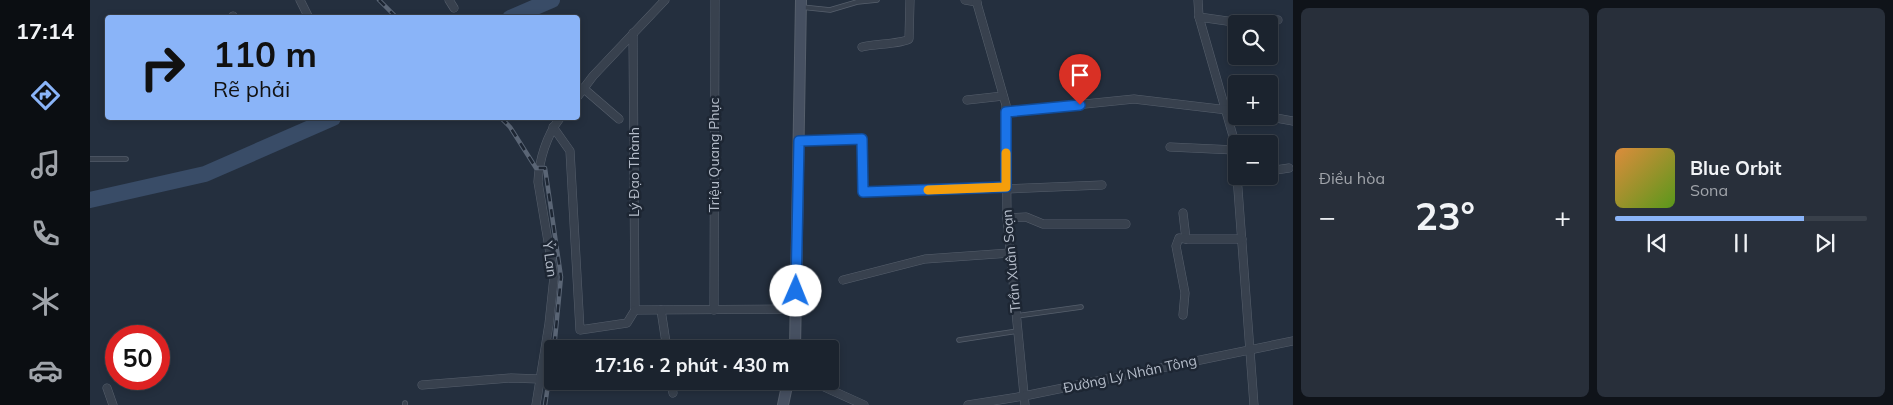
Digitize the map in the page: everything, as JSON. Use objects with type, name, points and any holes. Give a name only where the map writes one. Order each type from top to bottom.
[{"type":"main road","points":[[795,340],[801,4]]},
{"type":"main road","points":[[783,405],[786,390]]},
{"type":"street","points":[[300,0],[308,15]]},
{"type":"street","points":[[449,0],[454,8]]},
{"type":"street","points":[[580,93],[665,0]]},
{"type":"street","name":"Triệu Quang Phục","points":[[714,0],[714,310]]},
{"type":"street","points":[[862,47],[887,42],[901,42],[909,39],[910,0]]},
{"type":"street","points":[[966,0],[976,1]]},
{"type":"street","points":[[1198,0],[1199,17],[1232,135]]},
{"type":"street","name":"Trần Xuân Soạn","points":[[976,1],[1006,112],[1006,218],[1024,405]]},
{"type":"street","points":[[1199,17],[1228,21]]},
{"type":"street","name":"Lý Đạo Thành","points":[[633,33],[635,310]]},
{"type":"street","points":[[583,88],[619,119]]},
{"type":"street","points":[[967,100],[1003,96]]},
{"type":"street","points":[[1006,112],[1134,99],[1226,110]]},
{"type":"street","points":[[1278,118],[1293,121]]},
{"type":"street","name":"Ỷ Lan","points":[[536,405],[554,277],[538,175],[540,160],[553,127],[558,120]]},
{"type":"street","points":[[553,127],[570,151],[580,330],[622,325],[627,323],[635,310],[796,309]]},
{"type":"street","points":[[799,141],[862,139],[863,192],[1102,185]]},
{"type":"street","points":[[1170,147],[1228,150]]},
{"type":"street","points":[[1278,170],[1289,168]]},
{"type":"street","points":[[1238,185],[1254,405]]},
{"type":"street","points":[[1183,212],[1186,239]]},
{"type":"street","points":[[1006,218],[1030,218],[1036,223],[1042,224],[1126,224]]},
{"type":"street","points":[[1183,315],[1184,286],[1176,246],[1179,238],[1242,239]]},
{"type":"street","points":[[843,280],[924,259],[1010,253]]},
{"type":"street","points":[[661,310],[666,340]]},
{"type":"street","name":"Đường Lý Nhân Tông","points":[[968,405],[1024,396],[1293,341]]},
{"type":"street","points":[[422,385],[511,378],[540,379]]},
{"type":"street","points":[[108,390],[113,405]]},
{"type":"street","points":[[672,390],[673,394]]},
{"type":"street","points":[[831,390],[864,405]]},
{"type":"lane","points":[[801,4],[830,10],[856,2],[877,0]]},
{"type":"lane","points":[[90,160],[126,159]]},
{"type":"lane","points":[[1016,316],[1081,307]]},
{"type":"lane","points":[[959,340],[1018,331]]},
{"type":"waterway","points":[[517,15],[552,0]]},
{"type":"waterway","points":[[90,200],[205,174],[328,120]]},
{"type":"railway","points":[[379,0],[394,15]]},
{"type":"railway","points":[[503,120],[510,127],[536,168],[545,168],[561,277],[555,340]]},
{"type":"railway","points":[[545,405],[547,390]]},
{"type":"slow traffic","points":[[928,190],[1006,187],[1006,153]]},
{"type":"route","points":[[796,291],[799,141],[862,139],[863,192],[1006,187],[1008,131],[1006,112],[1080,105]]}]
